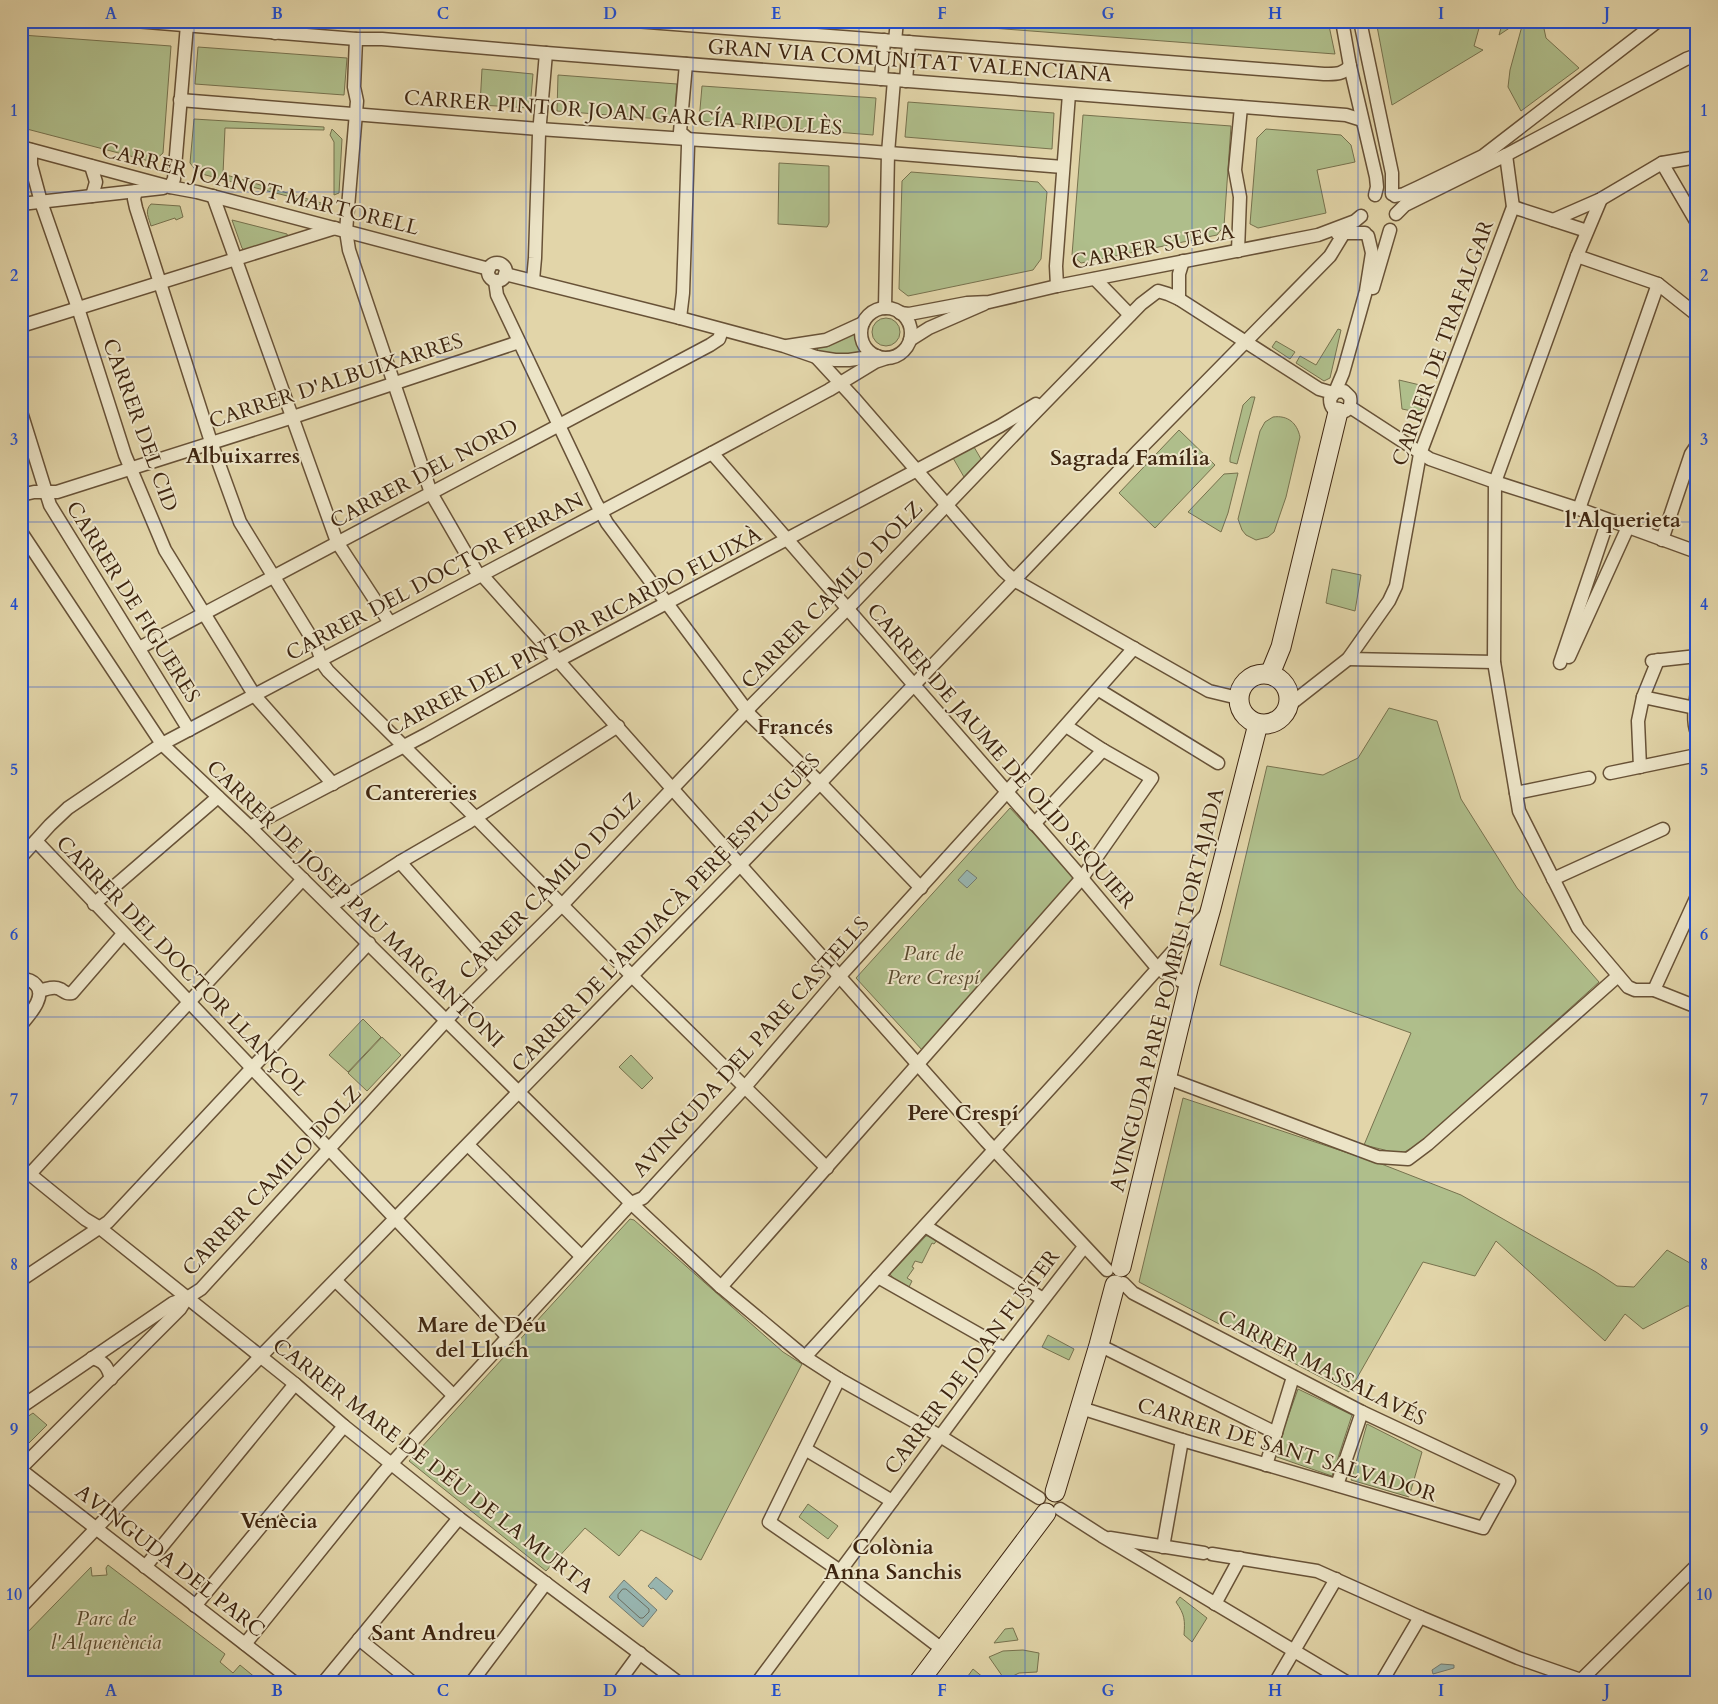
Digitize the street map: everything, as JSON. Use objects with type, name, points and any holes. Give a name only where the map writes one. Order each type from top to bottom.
[{"type":"street","name":"GRAN VIA COMUNITAT VALENCIANA","points":[[135,21],[1346,115],[1362,120]]},
{"type":"street","points":[[262,21],[265,28],[275,33],[284,28],[287,21]]},
{"type":"street","name":"GRAN VIA COMUNITAT VALENCIANA","points":[[635,21],[1324,74],[1339,74],[1346,71],[1350,66]]},
{"type":"street","points":[[881,79],[889,41],[897,21]]},
{"type":"street","points":[[1342,21],[1350,66],[1376,177],[1377,188],[1375,195]]},
{"type":"street","points":[[1360,21],[1392,173],[1396,214]]},
{"type":"street","points":[[1346,405],[1332,409],[1330,402],[1349,355],[1366,292],[1372,253],[1362,227],[1361,216],[1366,204],[1375,195],[1383,191],[1394,195],[1404,194],[1483,156],[1658,21]]},
{"type":"street","points":[[21,204],[170,187],[174,179],[186,25]]},
{"type":"street","name":"CARRER MASSALAVÉS","points":[[356,39],[354,87],[357,107],[341,230],[431,494],[480,576],[559,660],[994,1149],[1084,1246],[1133,1293],[1362,1412],[1509,1481],[1483,1528]]},
{"type":"street","points":[[885,308],[888,154],[900,80],[909,42]]},
{"type":"street","points":[[533,280],[536,258],[539,129],[546,53]]},
{"type":"street","points":[[1270,674],[1281,647],[1346,405],[1355,358],[1396,214],[1405,205],[1506,155],[1686,59],[1697,55]]},
{"type":"street","points":[[680,318],[683,293],[688,139],[680,132],[686,64]]},
{"type":"street","points":[[1057,286],[1056,266],[1069,94]]},
{"type":"street","name":"CARRER PINTOR JOAN GARCÍA RIPOLLÈS","points":[[180,100],[357,107],[539,129],[1064,167]]},
{"type":"street","points":[[1238,251],[1240,197],[1235,170],[1241,107]]},
{"type":"street","name":"CARRER JOANOT MARTORELL","points":[[26,149],[489,269],[489,277],[500,277]]},
{"type":"street","name":"CARRER DEL CID","points":[[26,149],[41,202],[130,468],[166,550],[255,696],[333,784]]},
{"type":"street","name":"CARRER DE TRAFALGAR","points":[[1288,699],[1308,690],[1348,659],[1389,601],[1396,586],[1420,454],[1513,207],[1506,155]]},
{"type":"street","points":[[1553,220],[1601,199],[1662,163],[1697,157]]},
{"type":"street","points":[[1662,163],[1697,223]]},
{"type":"street","points":[[91,166],[96,182],[92,196]]},
{"type":"street","points":[[136,191],[134,199],[136,208],[211,442],[240,522],[273,578],[318,647],[322,660],[331,675],[827,1168]]},
{"type":"street","points":[[213,196],[337,542],[390,623]]},
{"type":"street","points":[[1601,199],[1577,256],[1495,482],[1494,662],[1519,811],[1564,904],[1578,928],[1628,987],[1635,990],[1654,990],[1697,1007]]},
{"type":"street","points":[[1513,207],[1587,231]]},
{"type":"street","name":"CARRER SUECA","points":[[900,313],[910,314],[967,303],[989,302],[1057,286],[1324,233],[1361,216]]},
{"type":"street","points":[[21,326],[341,230]]},
{"type":"street","points":[[1366,234],[1376,240],[1390,230]]},
{"type":"street","name":"CARRER SUECA","points":[[1324,233],[1366,234]]},
{"type":"street","name":"CARRER DE L'ARDIACÀ PERE ESPLUGUES","points":[[21,1608],[261,1356],[520,1092],[1244,342],[1330,256],[1344,233]]},
{"type":"street","points":[[1577,256],[1658,284],[1697,314]]},
{"type":"street","points":[[1179,299],[1179,274],[1184,261]]},
{"type":"street","points":[[882,357],[870,352],[865,346],[862,331],[863,324],[872,312],[885,308],[891,309],[900,313],[910,324],[910,340],[906,348],[901,353],[882,357],[842,360],[816,357],[784,346],[533,280],[500,277],[497,295],[601,512],[747,710],[921,888]]},
{"type":"street","points":[[1095,279],[1130,315]]},
{"type":"street","points":[[1579,510],[1658,284]]},
{"type":"street","points":[[1054,393],[1130,315],[1158,291],[1179,299],[1319,389],[1334,393],[1344,391],[1346,405],[1420,454],[1697,552]]},
{"type":"street","name":"CARRER SUECA","points":[[910,340],[929,328],[970,312],[989,302]]},
{"type":"street","points":[[784,346],[826,340],[863,324]]},
{"type":"street","name":"CARRER DEL NORD","points":[[139,648],[716,342],[722,330]]},
{"type":"street","name":"CARRER D'ALBUIXARRES","points":[[21,495],[34,492],[57,492],[293,417],[519,342]]},
{"type":"street","points":[[816,357],[1004,571],[1014,580],[1208,691],[1238,698]]},
{"type":"street","name":"CARRER DEL DOCTOR FERRAN","points":[[21,857],[68,808],[162,744],[712,453],[840,383],[882,357]]},
{"type":"street","name":"CARRER DEL PINTOR RICARDO FLUIXÀ","points":[[250,827],[402,747],[559,660],[668,604],[1000,426],[1054,393]]},
{"type":"street","name":"CARRER CAMILO DOLZ","points":[[187,1298],[201,1289],[445,1021],[562,905],[672,788],[1054,393]]},
{"type":"street","name":"CARRER DE FIGUERES","points":[[21,412],[50,505],[189,730]]},
{"type":"street","points":[[1662,540],[1691,454],[1697,445]]},
{"type":"street","name":"CARRER DE JAUME DE OLID SEQUIER","points":[[712,453],[1082,878],[1158,969],[1189,984]]},
{"type":"street","points":[[1608,520],[1564,663],[1628,527]]},
{"type":"street","name":"CARRER DE JOSEP PAU MARGANTONI","points":[[21,532],[162,744],[369,943],[445,1021],[520,1092],[631,1203],[721,1287],[805,1357],[839,1379],[940,1436],[1102,1536],[1348,1683]]},
{"type":"street","name":"AVINGUDA DEL PARE CASTELLS","points":[[245,1644],[392,1464],[453,1395],[631,1203],[643,1198],[1007,793],[1134,648]]},
{"type":"street","points":[[1640,767],[1638,721],[1643,697],[1655,661],[1697,656]]},
{"type":"street","points":[[1348,659],[1494,662]]},
{"type":"street","points":[[1270,674],[1281,681],[1288,699],[1280,719],[1273,723],[1258,724],[1244,714],[1238,698],[1243,684],[1248,679],[1255,675],[1270,674]]},
{"type":"street","points":[[1098,690],[1218,763]]},
{"type":"street","points":[[1697,692],[1695,708],[1695,730],[1697,734]]},
{"type":"street","points":[[1643,697],[1695,708]]},
{"type":"street","name":"AVINGUDA PARE POMPILI TORTAJADA","points":[[1050,1503],[1099,1345],[1189,984],[1211,908],[1258,724]]},
{"type":"street","points":[[331,906],[400,862],[476,818],[618,726]]},
{"type":"street","points":[[721,1287],[1082,878],[1152,778],[1066,726]]},
{"type":"street","points":[[1034,824],[1103,750]]},
{"type":"street","points":[[1610,773],[1697,755]]},
{"type":"street","points":[[1516,794],[1590,778]]},
{"type":"street","points":[[94,904],[218,797]]},
{"type":"street","points":[[1553,879],[1663,828]]},
{"type":"street","name":"CARRER DEL DOCTOR LLANÇOL","points":[[36,841],[507,1336]]},
{"type":"street","points":[[400,862],[496,970]]},
{"type":"street","points":[[24,1171],[190,1002],[303,879]]},
{"type":"street","points":[[1654,990],[1697,896]]},
{"type":"street","points":[[805,1357],[1084,1052],[1211,908]]},
{"type":"street","points":[[40,992],[54,988],[60,989],[67,994],[72,993],[123,934]]},
{"type":"street","points":[[21,1280],[108,1222],[369,943]]},
{"type":"street","points":[[1167,1078],[1378,1157],[1408,1159],[1428,1144],[1618,976]]},
{"type":"street","points":[[21,979],[34,982],[40,992],[38,1002],[21,1025]]},
{"type":"street","points":[[468,1145],[581,1256]]},
{"type":"street","name":"CARRER MARE DE DÉU DE LA MURTA","points":[[24,1171],[85,1219],[100,1228],[261,1356],[458,1518],[679,1683]]},
{"type":"street","points":[[925,1226],[1042,1299]]},
{"type":"street","name":"CARRER DE JOAN FUSTER","points":[[757,1683],[1005,1348],[1084,1246]]},
{"type":"street","points":[[878,1277],[1005,1348]]},
{"type":"street","points":[[336,1281],[453,1395]]},
{"type":"street","points":[[21,1407],[173,1303],[187,1298]]},
{"type":"street","points":[[21,1469],[180,1309],[187,1298]]},
{"type":"street","points":[[1099,1345],[1276,1433]]},
{"type":"street","points":[[92,1358],[99,1360],[107,1367],[111,1379]]},
{"type":"street","points":[[1266,1465],[1293,1377]]},
{"type":"street","points":[[839,1379],[769,1522],[840,1571],[942,1649]]},
{"type":"street","points":[[145,1567],[295,1384]]},
{"type":"street","name":"CARRER DE SANT SALVADOR","points":[[1081,1408],[1182,1440],[1483,1528]]},
{"type":"street","points":[[1338,1486],[1362,1412]]},
{"type":"street","points":[[195,1606],[344,1426]]},
{"type":"street","points":[[1163,1547],[1182,1440]]},
{"type":"street","points":[[805,1450],[892,1501]]},
{"type":"street","name":"AVINGUDA DEL PARC","points":[[21,1469],[295,1683]]},
{"type":"street","points":[[918,1683],[1050,1503]]},
{"type":"street","points":[[324,1683],[458,1518]]},
{"type":"street","points":[[1102,1536],[1317,1571],[1518,1658],[1581,1680],[1697,1565]]},
{"type":"street","points":[[1215,1604],[1240,1558]]},
{"type":"street","points":[[1275,1683],[1336,1579]]},
{"type":"street","points":[[471,1683],[546,1583]]},
{"type":"street","points":[[1381,1683],[1420,1617]]},
{"type":"street","points":[[359,1639],[413,1683]]},
{"type":"street","points":[[618,1683],[640,1653]]},
{"type":"green space","points":[[912,21],[1328,21],[1335,54],[912,22]]},
{"type":"green space","points":[[1376,21],[1481,21],[1474,46],[1483,50],[1392,105]]},
{"type":"green space","points":[[1503,21],[1520,21],[1499,35]]},
{"type":"green space","points":[[1529,21],[1543,24],[1546,38],[1579,68],[1521,111],[1508,87],[1510,70],[1522,26]]},
{"type":"green space","points":[[22,35],[171,46],[163,153],[153,162],[23,128],[21,126]]},
{"type":"green space","points":[[198,47],[347,58],[344,95],[195,84]]},
{"type":"green space","points":[[482,69],[533,74],[530,108],[480,105]]},
{"type":"green space","points":[[558,75],[677,84],[674,120],[557,111]]},
{"type":"green space","points":[[702,86],[876,98],[873,135],[699,121]]},
{"type":"green space","points":[[908,102],[1054,113],[1052,149],[905,137]]},
{"type":"green space","points":[[1083,115],[1231,126],[1224,226],[1217,235],[1081,263],[1072,255]]},
{"type":"green space","points":[[194,119],[324,127],[324,130],[225,128],[223,174],[328,205],[198,173],[190,163]]},
{"type":"green space","points":[[332,129],[342,139],[339,193],[334,195],[334,142],[330,135]]},
{"type":"green space","points":[[1266,129],[1341,135],[1351,145],[1355,162],[1317,170],[1326,213],[1258,228],[1250,224],[1257,138]]},
{"type":"green space","points":[[779,163],[829,166],[829,223],[827,227],[778,224]]},
{"type":"green space","points":[[911,172],[1038,182],[1047,192],[1041,259],[1033,270],[908,296],[899,289],[902,181]]},
{"type":"green space","points":[[151,204],[180,206],[183,217],[151,226],[147,212]]},
{"type":"green space","points":[[232,220],[287,234],[288,237],[244,250]]},
{"type":"green space","points":[[886,318],[896,322],[900,332],[896,342],[886,346],[876,342],[872,332],[876,322]]},
{"type":"green space","points":[[1338,329],[1341,330],[1330,378],[1324,381],[1296,363],[1300,356],[1316,365]]},
{"type":"green space","points":[[855,332],[861,353],[842,355],[817,352],[818,347]]},
{"type":"green space","points":[[1276,341],[1295,352],[1290,359],[1272,347]]},
{"type":"green space","points":[[1399,380],[1420,385],[1422,413],[1402,409]]},
{"type":"green space","points":[[1251,397],[1255,397],[1237,464],[1230,462],[1230,458],[1243,405]]},
{"type":"green space","points":[[1273,417],[1283,417],[1291,421],[1297,428],[1300,437],[1286,497],[1274,532],[1268,537],[1256,540],[1246,535],[1238,519],[1260,431],[1265,422]]},
{"type":"green space","points":[[1179,430],[1215,465],[1155,528],[1119,493]]},
{"type":"green space","points":[[974,447],[981,459],[964,477],[953,458]]},
{"type":"green space","points":[[1238,473],[1221,532],[1188,512],[1224,474]]},
{"type":"green space","points":[[1332,569],[1361,575],[1355,611],[1326,603]]},
{"type":"green space","points":[[1389,708],[1437,721],[1461,799],[1517,888],[1599,982],[1422,1142],[1401,1154],[1364,1145],[1411,1033],[1220,965],[1267,766],[1323,775],[1358,758]]},
{"type":"green space","name":"Parc de Pere Crespí","points":[[1010,808],[1075,878],[923,1051],[856,978]]},
{"type":"green space","points":[[363,1019],[381,1037],[348,1072],[329,1055]]},
{"type":"green space","points":[[382,1037],[401,1055],[367,1091],[348,1073]]},
{"type":"green space","points":[[631,1055],[653,1078],[642,1089],[619,1067]]},
{"type":"green space","points":[[1183,1098],[1384,1165],[1461,1195],[1596,1272],[1617,1286],[1634,1287],[1667,1250],[1697,1267],[1697,1306],[1687,1306],[1643,1329],[1625,1314],[1605,1341],[1496,1241],[1475,1276],[1423,1262],[1349,1392],[1139,1282]]},
{"type":"green space","points":[[630,1219],[634,1220],[783,1352],[802,1364],[701,1560],[641,1530],[619,1556],[585,1528],[546,1571],[409,1461]]},
{"type":"green space","points":[[931,1235],[938,1239],[934,1244],[932,1243],[922,1263],[915,1261],[912,1267],[914,1268],[907,1278],[912,1281],[909,1287],[893,1278],[890,1274],[926,1236]]},
{"type":"green space","points":[[1048,1335],[1074,1349],[1069,1360],[1042,1347]]},
{"type":"green space","points":[[1298,1389],[1352,1415],[1332,1476],[1274,1456]]},
{"type":"green space","points":[[33,1413],[47,1425],[25,1447],[21,1444],[21,1421]]},
{"type":"green space","points":[[1367,1424],[1422,1452],[1409,1497],[1351,1480]]},
{"type":"green space","points":[[808,1504],[838,1526],[828,1539],[799,1517]]},
{"type":"green space","name":"Parc de l'Alquenència","points":[[108,1565],[225,1654],[220,1662],[233,1673],[240,1665],[262,1683],[21,1683],[21,1639],[91,1567],[92,1576],[107,1575],[106,1568]]},
{"type":"green space","points":[[1180,1597],[1207,1618],[1192,1642],[1184,1635],[1184,1618],[1176,1602]]},
{"type":"green space","points":[[1013,1628],[1018,1640],[994,1643],[1005,1629]]},
{"type":"green space","points":[[1023,1650],[1039,1653],[1037,1672],[1019,1673],[1005,1680],[989,1657],[1003,1651]]},
{"type":"green space","points":[[973,1669],[990,1683],[963,1683]]},
{"type":"water","points":[[967,870],[977,878],[967,888],[958,880]]},
{"type":"water","points":[[656,1577],[673,1591],[666,1600],[648,1586]]},
{"type":"water","points":[[624,1580],[657,1610],[643,1627],[609,1597]]},
{"type":"water","points":[[1441,1664],[1454,1665],[1454,1668],[1433,1674],[1432,1670]]},
{"type":"district","name":"Albuixarres","points":[[243,456]]},
{"type":"district","name":"Sagrada Família","points":[[1130,458]]},
{"type":"district","name":"l'Alquerieta","points":[[1623,520]]},
{"type":"district","name":"Francés","points":[[795,727]]},
{"type":"district","name":"Cantereries","points":[[421,793]]},
{"type":"district","name":"Pere Crespí","points":[[963,1113]]},
{"type":"district","name":"Mare de Déu del Lluch","points":[[482,1338]]},
{"type":"district","name":"Venècia","points":[[279,1521]]},
{"type":"district","name":"Colònia Anna Sanchis","points":[[893,1560]]},
{"type":"district","name":"Sant Andreu","points":[[434,1633]]}]
